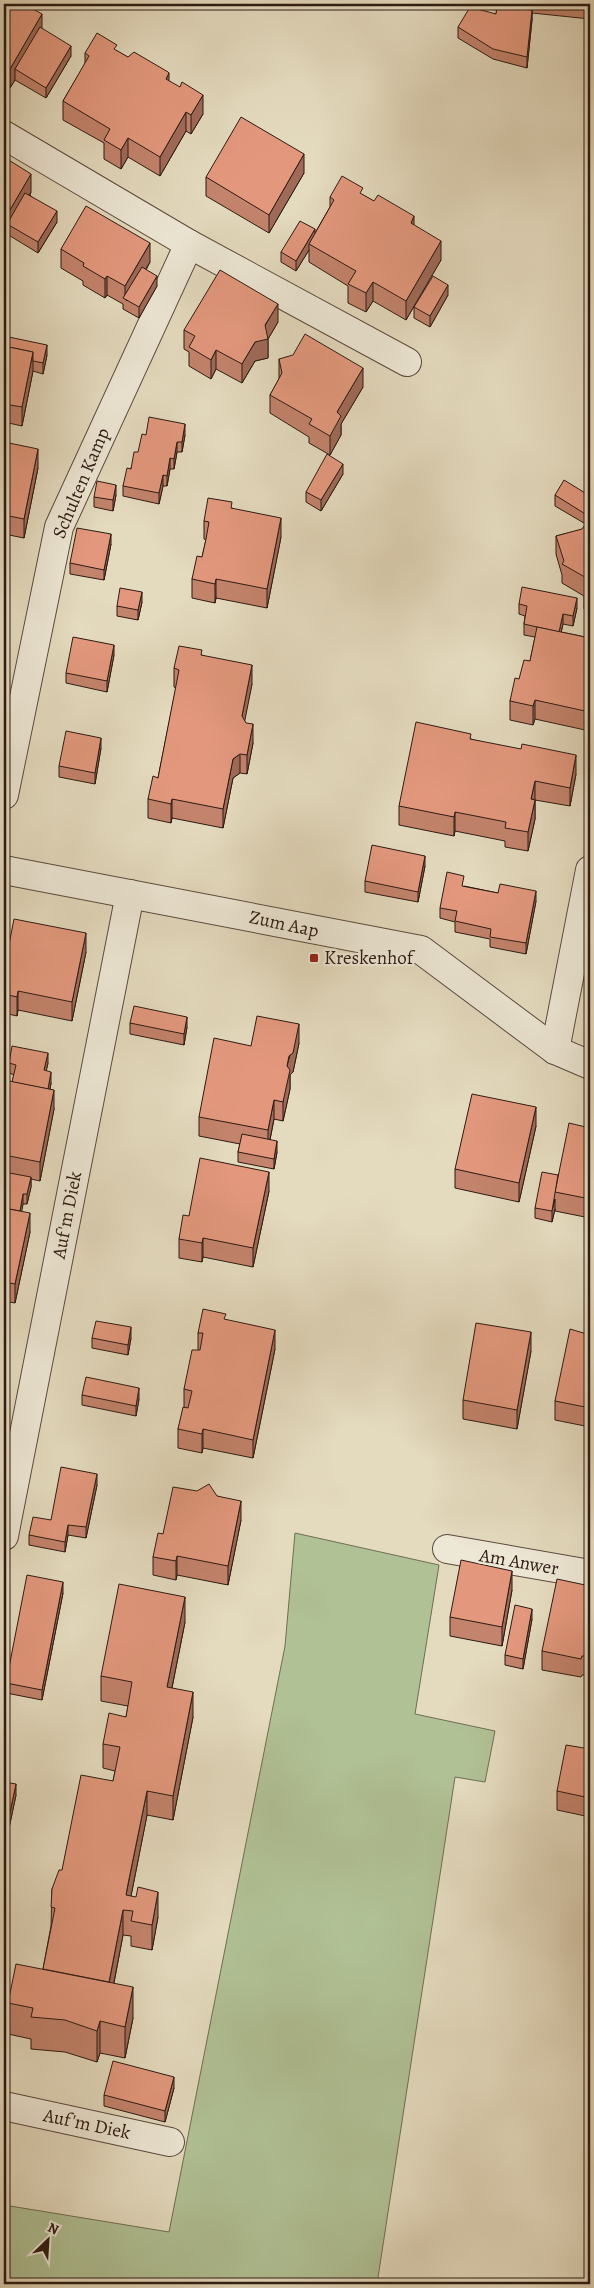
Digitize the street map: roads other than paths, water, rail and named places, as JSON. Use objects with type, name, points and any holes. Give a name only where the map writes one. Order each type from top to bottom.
[{"type":"street","points":[[4,135],[189,244],[406,362]]},
{"type":"street","name":"Schulten Kamp","points":[[4,795],[59,527],[189,244]]},
{"type":"street","name":"Zum Aap","points":[[4,870],[421,950],[555,1050],[590,1065]]},
{"type":"street","points":[[555,1050],[590,870]]},
{"type":"street","name":"Auf'm Diek","points":[[4,1536],[130,894]]},
{"type":"street","name":"Am Anwer","points":[[447,1549],[590,1574]]},
{"type":"street","name":"Auf'm Diek","points":[[4,2106],[170,2142]]},
{"type":"place","name":"Kreskenhof","points":[[314,958]]}]
